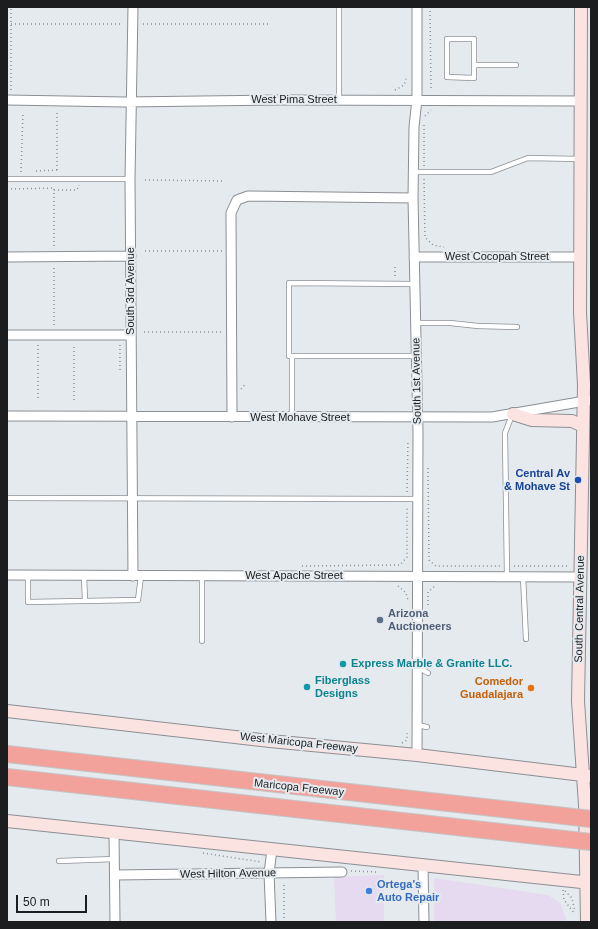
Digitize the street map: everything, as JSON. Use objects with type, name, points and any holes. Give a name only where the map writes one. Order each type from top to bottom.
[{"type":"highway","name":"Maricopa Freeway","points":[[7,754],[591,819]]},
{"type":"highway","name":"Maricopa Freeway","points":[[12,779],[591,842]]},
{"type":"main road","name":"South Central Avenue","points":[[581,7],[582,159],[580,312],[587,401],[583,426],[578,571],[578,701],[587,776],[589,883],[581,920]]},
{"type":"main road","points":[[513,414],[542,421],[572,421],[583,426]]},
{"type":"main road","name":"West Maricopa Freeway","points":[[7,711],[270,741],[417,755],[587,776]]},
{"type":"main road","points":[[7,821],[589,883]]},
{"type":"street","name":"South 3rd Avenue","points":[[133,7],[130,179],[130,335],[132,498],[136,576]]},
{"type":"street","name":"South 1st Avenue","points":[[417,7],[417,99],[414,127],[413,198],[418,418],[418,667],[422,726],[417,755]]},
{"type":"street","name":"West Pima Street","points":[[7,100],[132,102],[417,99],[582,100]]},
{"type":"street","points":[[232,417],[231,213],[237,200],[248,196],[413,198]]},
{"type":"street","points":[[7,257],[131,256]]},
{"type":"street","name":"West Cocopah Street","points":[[414,257],[581,257]]},
{"type":"street","points":[[7,335],[130,335]]},
{"type":"street","name":"West Mohave Street","points":[[7,416],[292,418],[492,417],[587,401]]},
{"type":"street","name":"West Apache Street","points":[[7,575],[523,576],[578,571]]},
{"type":"street","points":[[114,833],[115,922]]},
{"type":"street","points":[[271,922],[270,873],[272,850]]},
{"type":"street","points":[[423,866],[424,922]]},
{"type":"street","name":"West Hilton Avenue","points":[[115,875],[342,872]]},
{"type":"lane","points":[[340,7],[340,100]]},
{"type":"lane","points":[[447,39],[474,39],[474,65],[474,78],[447,77],[447,39]]},
{"type":"lane","points":[[474,65],[516,65]]},
{"type":"lane","points":[[414,172],[491,172],[528,158],[582,159]]},
{"type":"lane","points":[[7,179],[130,179]]},
{"type":"lane","points":[[415,284],[289,283],[289,356],[417,356]]},
{"type":"lane","points":[[416,323],[450,323],[478,326],[517,327]]},
{"type":"lane","points":[[292,356],[292,418]]},
{"type":"lane","points":[[507,576],[506,434],[513,414]]},
{"type":"lane","points":[[7,498],[418,499]]},
{"type":"lane","points":[[28,576],[28,602],[138,600],[136,576]]},
{"type":"lane","points":[[84,576],[85,601]]},
{"type":"lane","points":[[202,576],[202,641]]},
{"type":"lane","points":[[523,576],[526,639]]},
{"type":"lane","points":[[418,667],[428,673]]},
{"type":"lane","points":[[59,861],[114,859]]},
{"type":"path","points":[[11,7],[11,90]]},
{"type":"path","points":[[11,24],[122,24]]},
{"type":"path","points":[[143,24],[268,24]]},
{"type":"path","points":[[395,90],[404,85],[407,75]]},
{"type":"path","points":[[15,172],[22,172],[23,112]]},
{"type":"path","points":[[58,113],[58,170]]},
{"type":"path","points":[[145,180],[224,181]]},
{"type":"path","points":[[7,190],[54,188],[54,246]]},
{"type":"path","points":[[145,251],[224,251]]},
{"type":"path","points":[[54,268],[54,326]]},
{"type":"path","points":[[144,332],[224,332]]},
{"type":"path","points":[[120,340],[120,370]]},
{"type":"path","points":[[38,343],[38,400]]},
{"type":"path","points":[[74,343],[74,400]]},
{"type":"path","points":[[428,462],[429,560],[436,566],[507,566],[578,571]]},
{"type":"path","points":[[298,566],[400,565],[407,557]]},
{"type":"path","points":[[428,592],[436,585]]},
{"type":"path","points":[[391,586],[399,586],[406,593],[408,603]]},
{"type":"path","points":[[398,747],[406,740],[407,726]]},
{"type":"path","points":[[201,853],[262,862]]},
{"type":"path","points":[[284,878],[284,922]]},
{"type":"path","points":[[575,914],[572,898],[562,888],[564,900],[575,914],[581,920]]},
{"type":"shaded area","points":[[384,875],[384,922],[336,922],[334,877]]},
{"type":"shaded area","points":[[434,878],[548,895],[560,903],[567,922],[434,922]]},
{"type":"place","name":"Central Av & Mohave St","points":[[578,480]]},
{"type":"place","name":"Arizona Auctioneers","points":[[380,620]]},
{"type":"place","name":"Express Marble & Granite LLC.","points":[[343,664]]},
{"type":"place","name":"Fiberglass Designs","points":[[307,687]]},
{"type":"place","name":"Comedor Guadalajara","points":[[531,688]]},
{"type":"place","name":"Ortega's Auto Repair","points":[[369,891]]}]
